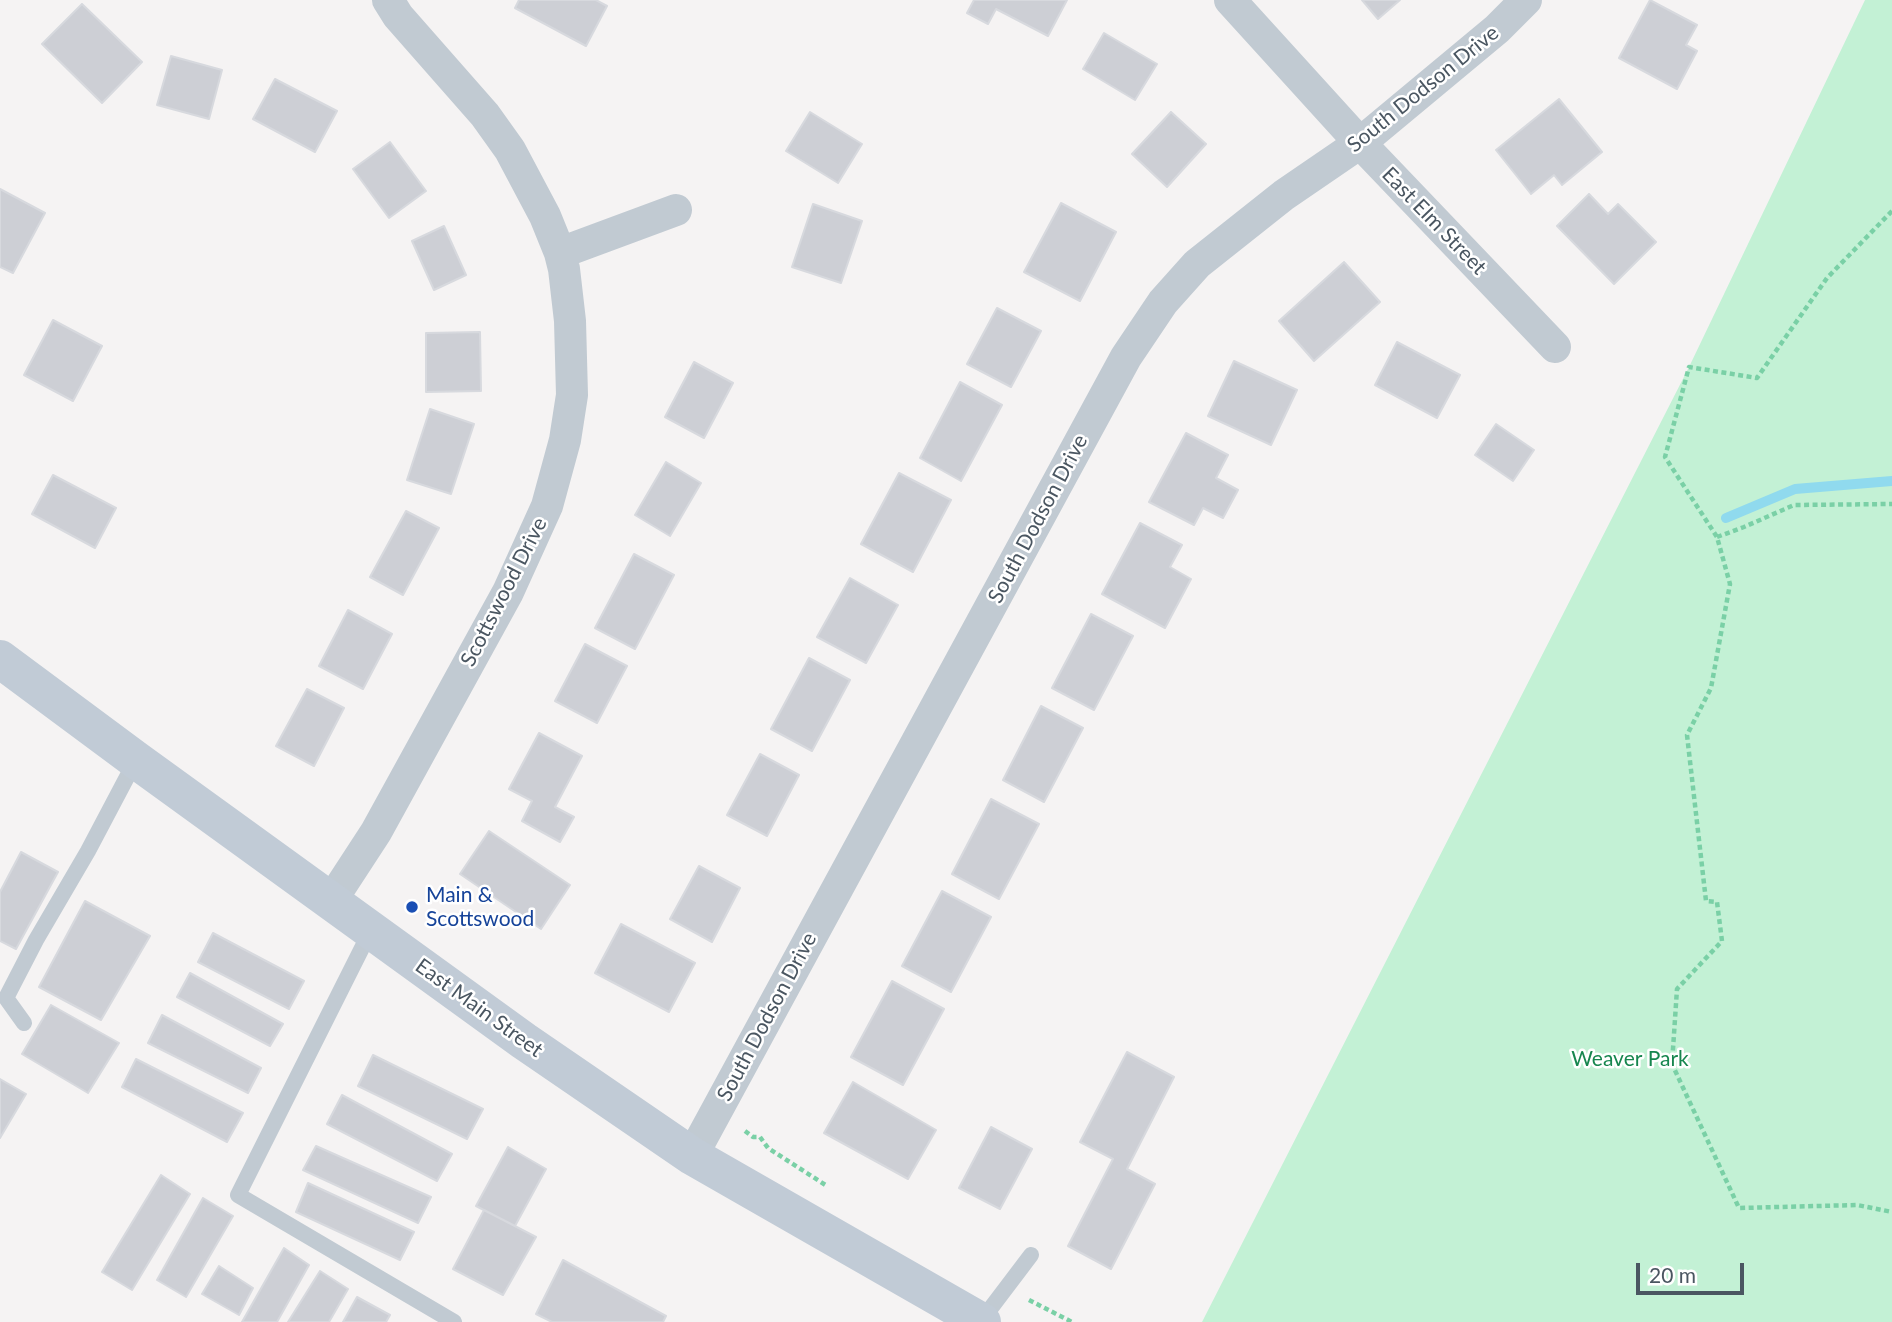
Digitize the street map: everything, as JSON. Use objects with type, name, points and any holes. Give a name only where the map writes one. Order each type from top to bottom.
[{"type":"main road","name":"East Main Street","points":[[0,659],[523,1041],[692,1156],[981,1322]]},
{"type":"street","name":"Scottswood Drive","points":[[331,901],[376,832],[508,592],[547,506],[565,440],[572,394],[570,321],[564,269],[545,216],[510,150],[485,116],[398,16],[388,0]]},
{"type":"street","name":"East Elm Street","points":[[1230,0],[1360,143],[1555,347]]},
{"type":"street","name":"South Dodson Drive","points":[[692,1156],[1126,357],[1163,302],[1197,264],[1284,195],[1360,143],[1497,29],[1526,0]]},
{"type":"street","points":[[560,253],[676,210]]},
{"type":"lane","points":[[24,1023],[6,998],[136,760]]},
{"type":"lane","points":[[371,930],[238,1195],[454,1322]]},
{"type":"lane","points":[[981,1322],[1031,1255]]},
{"type":"path","points":[[1892,211],[1827,278],[1758,378],[1689,367],[1665,457],[1717,537],[1730,584],[1711,688],[1687,735],[1706,901],[1717,902],[1722,941],[1677,989],[1672,1064],[1739,1208],[1857,1205],[1892,1212]]},
{"type":"path","points":[[1717,537],[1794,505],[1892,503]]},
{"type":"path","points":[[753,1137],[760,1137],[768,1148],[832,1189]]},
{"type":"path","points":[[1006,1288],[1072,1322]]},
{"type":"green space","name":"Weaver Park","points":[[1865,0],[1892,0],[1892,1322],[1202,1322],[1689,367]]},
{"type":"building","points":[[519,0],[596,0],[607,6],[586,46],[515,8]]},
{"type":"building","points":[[974,0],[1067,0],[1048,36],[996,9],[988,24],[967,13]]},
{"type":"building","points":[[1362,0],[1400,0],[1378,19]]},
{"type":"building","points":[[1650,0],[1697,25],[1686,45],[1697,51],[1677,89],[1619,58]]},
{"type":"building","points":[[82,4],[142,62],[102,103],[42,44]]},
{"type":"building","points":[[1104,33],[1157,64],[1135,100],[1083,69]]},
{"type":"building","points":[[171,56],[222,70],[209,119],[157,105]]},
{"type":"building","points":[[275,79],[337,111],[315,152],[253,119]]},
{"type":"building","points":[[1559,99],[1602,152],[1562,185],[1554,175],[1531,194],[1496,150]]},
{"type":"building","points":[[810,112],[862,144],[838,183],[786,151]]},
{"type":"building","points":[[1171,112],[1206,144],[1167,187],[1132,154]]},
{"type":"building","points":[[390,142],[426,191],[389,218],[353,169]]},
{"type":"building","points":[[0,189],[45,213],[13,273],[0,267]]},
{"type":"building","points":[[1589,194],[1608,214],[1618,204],[1656,242],[1614,284],[1557,226]]},
{"type":"building","points":[[1061,203],[1116,232],[1080,301],[1024,272]]},
{"type":"building","points":[[813,204],[862,221],[841,283],[792,267]]},
{"type":"building","points":[[444,226],[466,275],[434,290],[412,241]]},
{"type":"building","points":[[1344,262],[1380,302],[1314,361],[1279,321]]},
{"type":"building","points":[[997,308],[1041,331],[1011,387],[967,364]]},
{"type":"building","points":[[53,320],[102,346],[73,401],[24,375]]},
{"type":"building","points":[[480,332],[481,391],[426,392],[426,333]]},
{"type":"building","points":[[1397,342],[1460,375],[1437,418],[1375,385]]},
{"type":"building","points":[[1234,361],[1297,390],[1271,445],[1208,416]]},
{"type":"building","points":[[694,362],[733,383],[704,438],[665,417]]},
{"type":"building","points":[[960,382],[1002,405],[961,481],[920,458]]},
{"type":"building","points":[[430,409],[474,424],[451,494],[407,480]]},
{"type":"building","points":[[1496,424],[1534,450],[1513,481],[1475,455]]},
{"type":"building","points":[[1186,433],[1228,455],[1216,478],[1238,490],[1223,518],[1203,508],[1194,525],[1149,502]]},
{"type":"building","points":[[666,462],[701,483],[670,536],[635,515]]},
{"type":"building","points":[[899,473],[951,500],[913,572],[861,544]]},
{"type":"building","points":[[53,475],[116,508],[95,548],[32,514]]},
{"type":"building","points":[[406,511],[439,528],[403,595],[370,577]]},
{"type":"building","points":[[1140,523],[1182,545],[1170,567],[1191,579],[1165,628],[1102,594]]},
{"type":"building","points":[[634,554],[674,575],[635,649],[595,628]]},
{"type":"building","points":[[850,578],[898,605],[866,663],[817,637]]},
{"type":"building","points":[[348,610],[392,634],[363,689],[319,666]]},
{"type":"building","points":[[1091,614],[1133,636],[1094,710],[1052,688]]},
{"type":"building","points":[[585,644],[627,666],[597,723],[555,701]]},
{"type":"building","points":[[809,658],[850,680],[812,751],[771,729]]},
{"type":"building","points":[[307,689],[344,708],[314,766],[276,746]]},
{"type":"building","points":[[1041,706],[1083,728],[1044,802],[1003,780]]},
{"type":"building","points":[[539,733],[582,756],[555,807],[574,817],[560,842],[522,821],[532,801],[509,789]]},
{"type":"building","points":[[760,754],[799,775],[767,836],[727,815]]},
{"type":"building","points":[[991,799],[1039,824],[999,899],[952,874]]},
{"type":"building","points":[[489,831],[570,885],[541,929],[460,874]]},
{"type":"building","points":[[21,852],[58,872],[16,949],[0,941],[0,892]]},
{"type":"building","points":[[699,866],[740,888],[712,942],[670,919]]},
{"type":"building","points":[[942,891],[991,917],[951,992],[902,966]]},
{"type":"building","points":[[85,901],[150,936],[101,1020],[39,987]]},
{"type":"building","points":[[621,924],[695,963],[669,1012],[595,973]]},
{"type":"building","points":[[213,933],[304,981],[289,1009],[198,962]]},
{"type":"building","points":[[190,973],[283,1024],[270,1046],[177,997]]},
{"type":"building","points":[[892,981],[944,1009],[903,1085],[851,1057]]},
{"type":"building","points":[[51,1005],[119,1043],[88,1093],[22,1054]]},
{"type":"building","points":[[162,1015],[261,1068],[248,1093],[148,1043]]},
{"type":"building","points":[[1127,1052],[1174,1077],[1127,1169],[1155,1184],[1111,1269],[1068,1246],[1113,1159],[1080,1142]]},
{"type":"building","points":[[373,1055],[483,1109],[467,1139],[358,1086]]},
{"type":"building","points":[[136,1059],[243,1113],[227,1142],[122,1087]]},
{"type":"building","points":[[0,1079],[26,1094],[0,1138]]},
{"type":"building","points":[[853,1082],[936,1130],[908,1179],[824,1133]]},
{"type":"building","points":[[342,1095],[452,1154],[437,1181],[327,1124]]},
{"type":"building","points":[[991,1127],[1032,1149],[1000,1209],[959,1188]]},
{"type":"building","points":[[316,1146],[431,1197],[418,1223],[303,1170]]},
{"type":"building","points":[[508,1147],[546,1169],[515,1226],[476,1206]]},
{"type":"building","points":[[161,1175],[190,1194],[132,1290],[102,1272]]},
{"type":"building","points":[[308,1183],[414,1232],[400,1260],[296,1212]]},
{"type":"building","points":[[203,1198],[233,1216],[186,1297],[157,1280]]},
{"type":"building","points":[[484,1210],[536,1237],[503,1295],[453,1269]]},
{"type":"building","points":[[284,1248],[309,1265],[277,1322],[242,1322]]},
{"type":"building","points":[[563,1260],[666,1316],[663,1322],[552,1322],[536,1314]]},
{"type":"building","points":[[219,1266],[253,1288],[239,1315],[202,1294]]},
{"type":"building","points":[[320,1271],[348,1289],[329,1322],[288,1322]]},
{"type":"building","points":[[357,1297],[390,1315],[386,1322],[343,1322]]},
{"type":"waterway","points":[[1726,518],[1795,489],[1892,481]]},
{"type":"place","name":"Main & Scottswood","points":[[412,907]]}]
